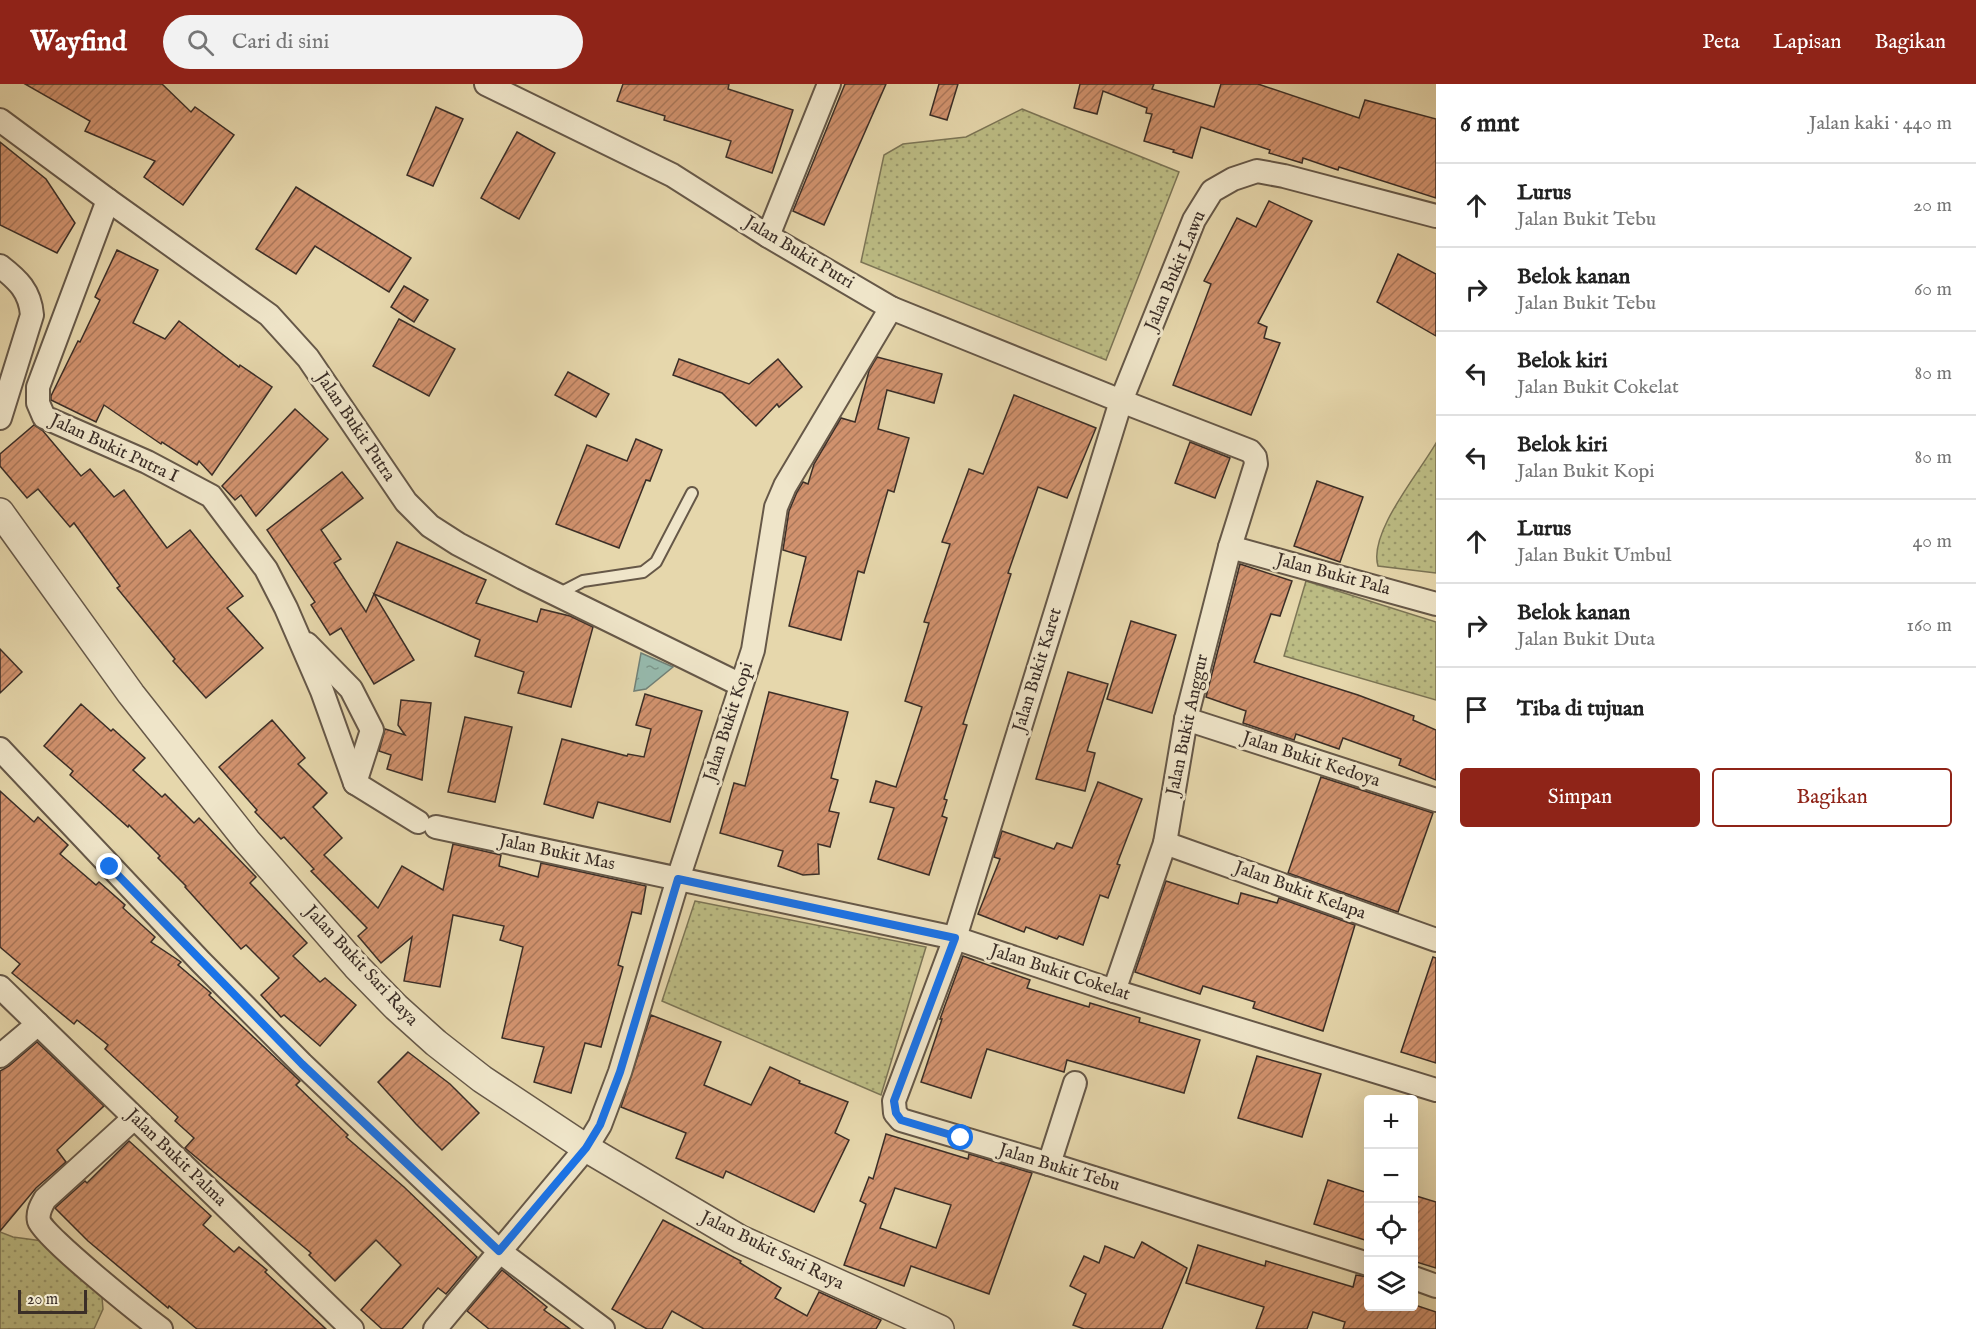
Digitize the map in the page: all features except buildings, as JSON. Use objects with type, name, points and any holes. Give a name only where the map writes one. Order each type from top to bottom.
[{"type":"street","name":"Jalan Bukit Putri","points":[[486,84],[672,174],[768,236],[891,308],[1250,451],[1256,457]]},
{"type":"street","points":[[768,236],[829,84]]},
{"type":"street","name":"Jalan Bukit Putra","points":[[0,120],[269,315],[308,358],[406,502],[430,526],[458,544],[741,685]]},
{"type":"street","name":"Jalan Bukit Lawu","points":[[1121,401],[1194,220],[1212,191],[1233,179],[1257,171],[1436,216]]},
{"type":"street","name":"Jalan Bukit Putra I","points":[[108,200],[38,387],[38,403],[44,417],[147,462],[211,496],[266,569],[322,691],[355,783]]},
{"type":"street","points":[[0,266],[15,277],[26,290],[31,302],[32,315],[0,418]]},
{"type":"street","name":"Jalan Bukit Kopi","points":[[435,1329],[586,1148],[600,1125],[620,1072],[678,879],[753,650],[776,507],[785,486],[891,308]]},
{"type":"street","name":"Jalan Bukit Karet","points":[[955,938],[1121,401]]},
{"type":"street","name":"Jalan Bukit Anggur","points":[[1114,991],[1165,843],[1186,719],[1230,547],[1256,464],[1256,457]]},
{"type":"street","name":"Jalan Bukit Sari Raya","points":[[0,512],[131,694],[247,841],[356,966],[396,1007],[436,1042],[482,1078],[586,1148],[740,1239],[940,1329]]},
{"type":"street","name":"Jalan Bukit Pala","points":[[1230,547],[1436,604]]},
{"type":"street","name":"Jalan Bukit Putra I","points":[[297,634],[351,688],[372,730],[355,783]]},
{"type":"street","name":"Jalan Bukit Kedoya","points":[[1186,719],[1436,800]]},
{"type":"street","points":[[0,749],[201,962],[302,1064],[499,1251],[603,1329]]},
{"type":"street","name":"Jalan Bukit Mas","points":[[355,783],[427,824],[678,879]]},
{"type":"street","name":"Jalan Bukit Kelapa","points":[[1165,843],[1436,940]]},
{"type":"street","name":"Jalan Bukit Cokelat","points":[[678,879],[955,938],[1114,991],[1436,1090]]},
{"type":"street","name":"Jalan Bukit Tebu","points":[[955,938],[894,1101],[896,1113],[901,1120],[1364,1263]]},
{"type":"street","name":"Jalan Bukit Palma","points":[[0,987],[352,1329]]},
{"type":"street","points":[[0,1056],[38,1024]]},
{"type":"street","points":[[1049,1164],[1076,1083]]},
{"type":"street","points":[[134,1118],[45,1199],[39,1210],[39,1220],[45,1231],[66,1250],[161,1329]]},
{"type":"street","points":[[1418,1280],[1436,1286]]},
{"type":"lane","points":[[557,594],[583,581],[643,572],[656,562],[692,493]]},
{"type":"green space","points":[[1022,109],[1179,172],[1106,360],[861,262],[884,155],[903,144],[966,137]]},
{"type":"green space","points":[[1436,443],[1436,573],[1378,566],[1377,552],[1387,520]]},
{"type":"green space","points":[[1306,581],[1436,622],[1436,700],[1284,656]]},
{"type":"green space","points":[[695,901],[926,947],[881,1095],[662,1001]]},
{"type":"green space","points":[[0,1232],[13,1237],[50,1242],[101,1286],[103,1309],[94,1329],[0,1329]]},
{"type":"water","points":[[641,653],[673,667],[646,689],[634,691]]},
{"type":"route","points":[[110,867],[302,1064],[499,1251],[586,1148],[600,1125],[620,1072],[678,879],[955,938],[894,1101],[896,1113],[901,1120],[961,1138]]}]
